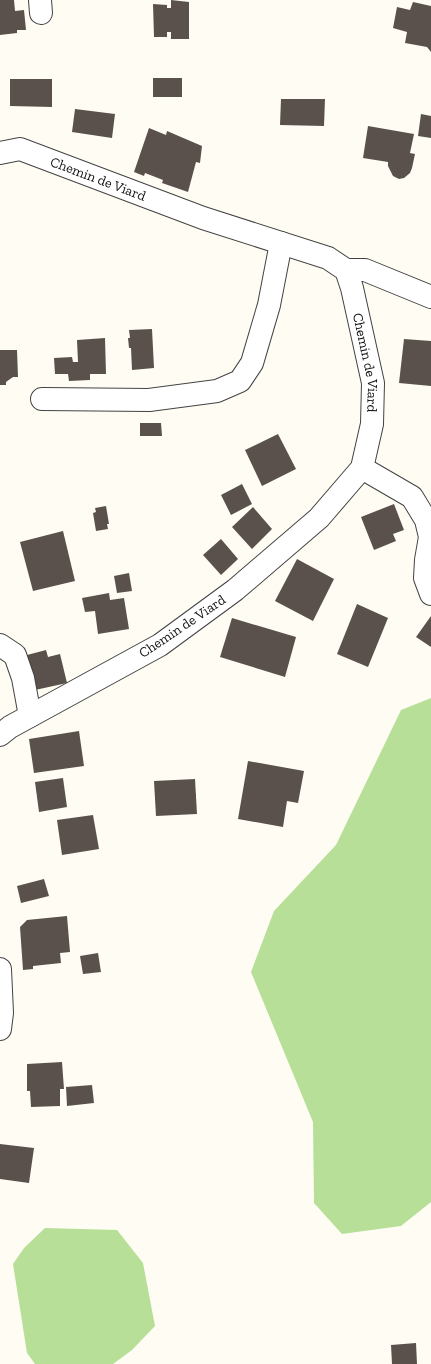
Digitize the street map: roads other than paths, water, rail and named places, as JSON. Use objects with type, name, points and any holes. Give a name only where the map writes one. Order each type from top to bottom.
[{"type":"street","name":"Chemin de Viard","points":[[0,153],[20,149],[203,218],[328,258],[346,270],[352,288],[373,383],[372,424],[362,468],[319,518],[235,590],[160,645],[10,727],[0,735]]},
{"type":"street","points":[[42,399],[149,400],[217,391],[240,381],[252,363],[269,306],[281,243]]},
{"type":"street","points":[[346,270],[365,270],[431,297]]},
{"type":"street","points":[[362,468],[412,497],[426,520],[430,538],[426,560],[425,578],[431,594]]},
{"type":"street","points":[[0,645],[15,655],[23,678],[30,716]]},
{"type":"street","points":[[0,969],[2,1013],[0,1029]]}]
